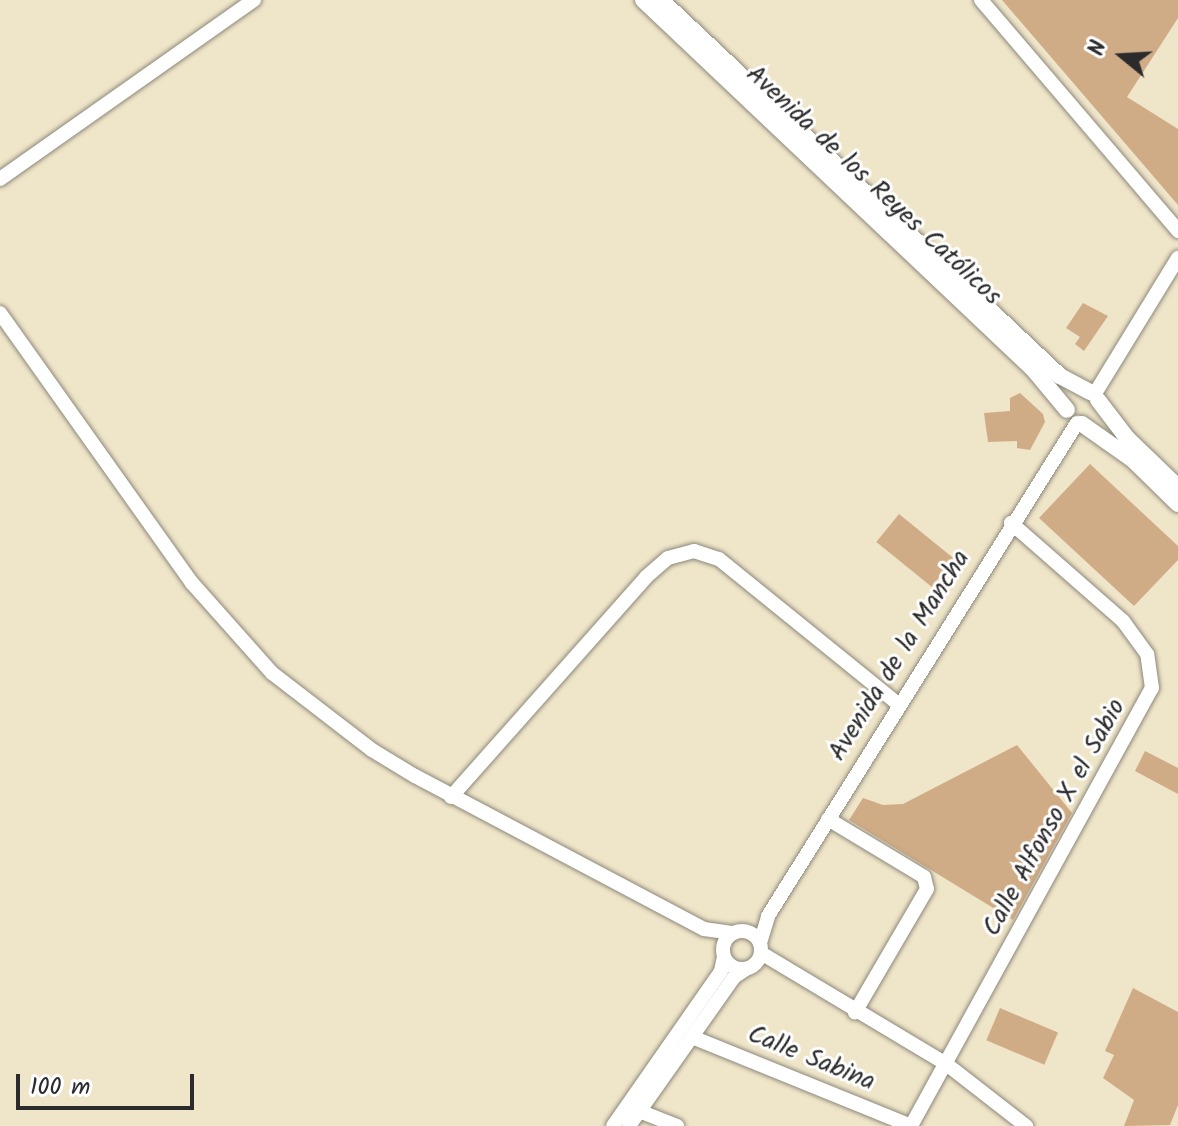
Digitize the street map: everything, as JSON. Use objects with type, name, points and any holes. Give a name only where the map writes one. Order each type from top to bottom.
[{"type":"street","points":[[0,179],[254,0]]},
{"type":"street","name":"Avenida de los Reyes Católicos","points":[[643,0],[1033,369],[1075,419],[1133,460],[1178,504]]},
{"type":"street","name":"Avenida de los Reyes Católicos","points":[[661,0],[1060,376],[1094,396],[1127,438],[1178,487]]},
{"type":"street","points":[[981,0],[1178,231]]},
{"type":"street","points":[[1094,396],[1074,394],[1075,419],[1096,417],[1094,396],[1178,258]]},
{"type":"street","points":[[0,313],[192,583],[272,673],[372,750],[451,797],[704,929],[741,957],[779,966],[945,1063],[1026,1126]]},
{"type":"street","name":"Avenida de la Mancha","points":[[629,1126],[692,1037],[1075,419]]},
{"type":"street","name":"Calle Alfonso X el Sabio","points":[[911,1126],[1152,688],[1147,654],[1123,621],[1011,523]]},
{"type":"street","points":[[451,797],[646,577],[668,558],[694,551],[719,559],[898,704]]},
{"type":"street","points":[[828,819],[924,877],[927,889],[855,1012]]},
{"type":"street","points":[[704,929],[732,933],[741,957]]},
{"type":"street","name":"Avenida de la Mancha","points":[[613,1126],[741,957]]},
{"type":"street","name":"Calle Sabina","points":[[692,1037],[911,1126]]},
{"type":"street","points":[[639,1111],[677,1126]]},
{"type":"building","points":[[1002,0],[1178,0],[1178,18],[1127,97],[1178,129],[1178,205]]},
{"type":"building","points":[[1083,303],[1108,316],[1084,351],[1075,344],[1080,337],[1066,328]]},
{"type":"building","points":[[1020,393],[1043,414],[1045,422],[1030,450],[1017,448],[1017,441],[988,442],[984,413],[1010,411],[1010,398]]},
{"type":"building","points":[[1090,464],[1178,546],[1178,560],[1134,606],[1039,518]]},
{"type":"building","points":[[899,514],[954,559],[932,587],[876,542]]},
{"type":"building","points":[[1017,745],[1072,813],[1013,920],[849,820],[863,798],[883,805],[903,804]]},
{"type":"building","points":[[1145,751],[1178,768],[1178,794],[1135,771]]},
{"type":"building","points":[[1133,988],[1178,1012],[1178,1105],[1170,1125],[1124,1126],[1134,1100],[1103,1078],[1114,1055],[1105,1051]]},
{"type":"building","points":[[1000,1008],[1058,1033],[1044,1065],[986,1040]]}]
